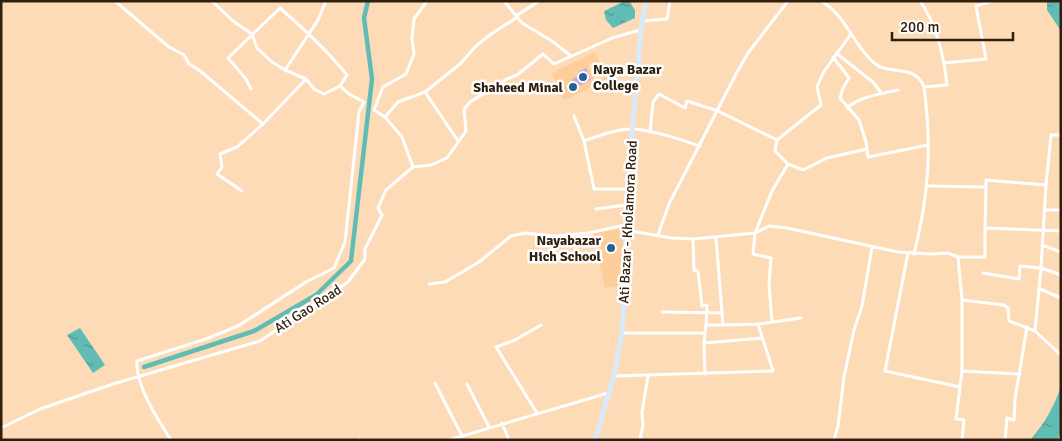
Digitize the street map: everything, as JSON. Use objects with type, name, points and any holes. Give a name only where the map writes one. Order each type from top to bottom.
[{"type":"main road","name":"Ati Bazar - Kholamora Road","points":[[595,440],[614,376],[622,334],[625,286],[626,205],[641,29],[646,1]]},
{"type":"street","points":[[115,1],[169,46],[184,55],[189,64],[199,70],[263,124]]},
{"type":"street","points":[[212,1],[233,21],[252,34],[257,48],[272,62],[306,79],[314,89],[324,94],[340,86],[347,75],[332,56],[280,8],[252,34],[228,58],[246,79],[251,88]]},
{"type":"street","points":[[285,70],[308,32],[318,20],[326,1]]},
{"type":"street","points":[[413,167],[402,137],[385,117],[374,110],[374,108],[383,87],[406,74],[414,54],[412,38],[414,20],[427,1]]},
{"type":"street","points":[[504,1],[516,17],[533,30],[552,40],[571,56],[612,38],[641,29]]},
{"type":"street","points":[[385,117],[398,102],[426,92],[460,64],[476,46],[491,34],[540,1]]},
{"type":"street","points":[[643,21],[667,19],[670,1]]},
{"type":"street","points":[[658,235],[669,204],[736,74],[748,53],[788,1]]},
{"type":"street","points":[[821,1],[835,11],[876,65],[914,74],[922,81],[930,160],[928,186],[914,254]]},
{"type":"street","points":[[920,1],[928,13],[944,63],[947,85],[924,87]]},
{"type":"street","points":[[944,63],[986,58],[976,6],[992,1]]},
{"type":"street","points":[[851,34],[833,57],[817,87],[821,105],[777,140],[775,151],[788,164],[804,170],[827,158],[867,149]]},
{"type":"street","points":[[836,53],[873,82],[882,94]]},
{"type":"street","name":"Ati Gao Road","points":[[1,428],[40,409],[139,376],[260,340],[348,282],[365,259],[365,249],[382,215],[378,208],[386,190],[413,167],[431,165],[447,158],[466,131],[464,109],[470,102],[506,78],[517,75],[543,54],[554,64],[571,56]]},
{"type":"street","points":[[833,57],[849,78],[842,88],[840,98],[859,120],[868,157],[928,145]]},
{"type":"street","points":[[242,191],[216,174],[222,167],[220,154],[237,147],[263,124],[306,79]]},
{"type":"street","points":[[171,440],[148,398],[139,376],[137,361],[206,339],[238,326],[306,282],[334,268],[345,242],[359,112],[364,102],[349,94],[340,86]]},
{"type":"street","points":[[847,108],[853,102],[898,90]]},
{"type":"street","points":[[426,92],[458,141]]},
{"type":"street","points":[[650,132],[653,102],[659,94],[686,108],[688,101],[718,111],[777,140]]},
{"type":"street","points":[[574,116],[584,141],[594,189],[628,189]]},
{"type":"street","points":[[584,141],[600,134],[633,129],[673,137],[700,146]]},
{"type":"street","points":[[1036,331],[1050,135],[1061,135]]},
{"type":"street","points":[[772,322],[769,284],[771,258],[754,254],[755,233],[772,192],[788,164]]},
{"type":"street","points":[[429,284],[445,282],[479,262],[511,236],[525,233],[555,236],[626,228],[658,235],[694,239],[755,233],[768,226],[914,254],[948,253],[958,257],[985,258],[986,180],[1046,184]]},
{"type":"street","points":[[928,186],[986,187]]},
{"type":"street","points":[[596,209],[626,205]]},
{"type":"street","points":[[1045,210],[1061,210]]},
{"type":"street","points":[[985,228],[1061,231]]},
{"type":"street","points":[[716,238],[723,325]]},
{"type":"street","points":[[694,239],[694,270],[698,271],[702,306],[707,305],[704,343],[705,374]]},
{"type":"street","points":[[1042,245],[1061,252]]},
{"type":"street","points":[[834,440],[838,426],[844,377],[854,330],[862,306],[872,247]]},
{"type":"street","points":[[908,253],[885,371],[960,387]]},
{"type":"street","points":[[958,257],[962,300],[962,371],[956,419],[964,420],[962,440]]},
{"type":"street","points":[[983,273],[1019,278],[1020,266],[1041,268],[1061,275]]},
{"type":"street","points":[[1040,289],[1061,298]]},
{"type":"street","points":[[962,300],[1004,305],[1008,308],[1009,321],[1036,331],[1061,355]]},
{"type":"street","points":[[662,312],[722,313]]},
{"type":"street","points":[[706,325],[758,324],[801,318]]},
{"type":"street","points":[[614,376],[773,371],[758,324]]},
{"type":"street","points":[[537,413],[496,347],[515,340],[541,325]]},
{"type":"street","points":[[1005,440],[1006,418],[1014,420],[1015,399],[1028,328]]},
{"type":"street","points":[[622,334],[705,333]]},
{"type":"street","points":[[704,343],[762,338]]},
{"type":"street","points":[[962,371],[1020,374]]},
{"type":"street","points":[[640,440],[648,376]]},
{"type":"street","points":[[435,383],[462,436]]},
{"type":"street","points":[[467,384],[489,427]]},
{"type":"street","points":[[449,440],[609,393]]},
{"type":"street","points":[[502,423],[510,440]]},
{"type":"shaded area","points":[[595,52],[607,80],[564,100],[552,73]],"holes":[[[596,62],[604,79],[596,83],[588,65]]]},
{"type":"shaded area","points":[[586,68],[591,80],[579,86],[574,84],[572,79],[579,76],[578,72]]},
{"type":"shaded area","name":"Nayabazar Hich School","points":[[626,225],[625,286],[605,288],[593,232]]},
{"type":"water","points":[[629,1],[635,10],[635,18],[613,28],[606,20],[604,11]]},
{"type":"water","points":[[1047,1],[1061,1],[1061,31],[1047,10]]},
{"type":"water","points":[[80,328],[105,365],[93,373],[67,335]]},
{"type":"water","points":[[1061,386],[1061,429],[1058,440],[1030,440],[1048,414]]},
{"type":"waterway","points":[[144,367],[254,331],[316,295],[351,261],[372,79],[364,18],[368,1]]},
{"type":"place","name":"Naya Bazar College","points":[[583,77]]},
{"type":"place","name":"Shaheed Minal","points":[[573,87]]},
{"type":"place","name":"Nayabazar Hich School","points":[[611,248]]}]
